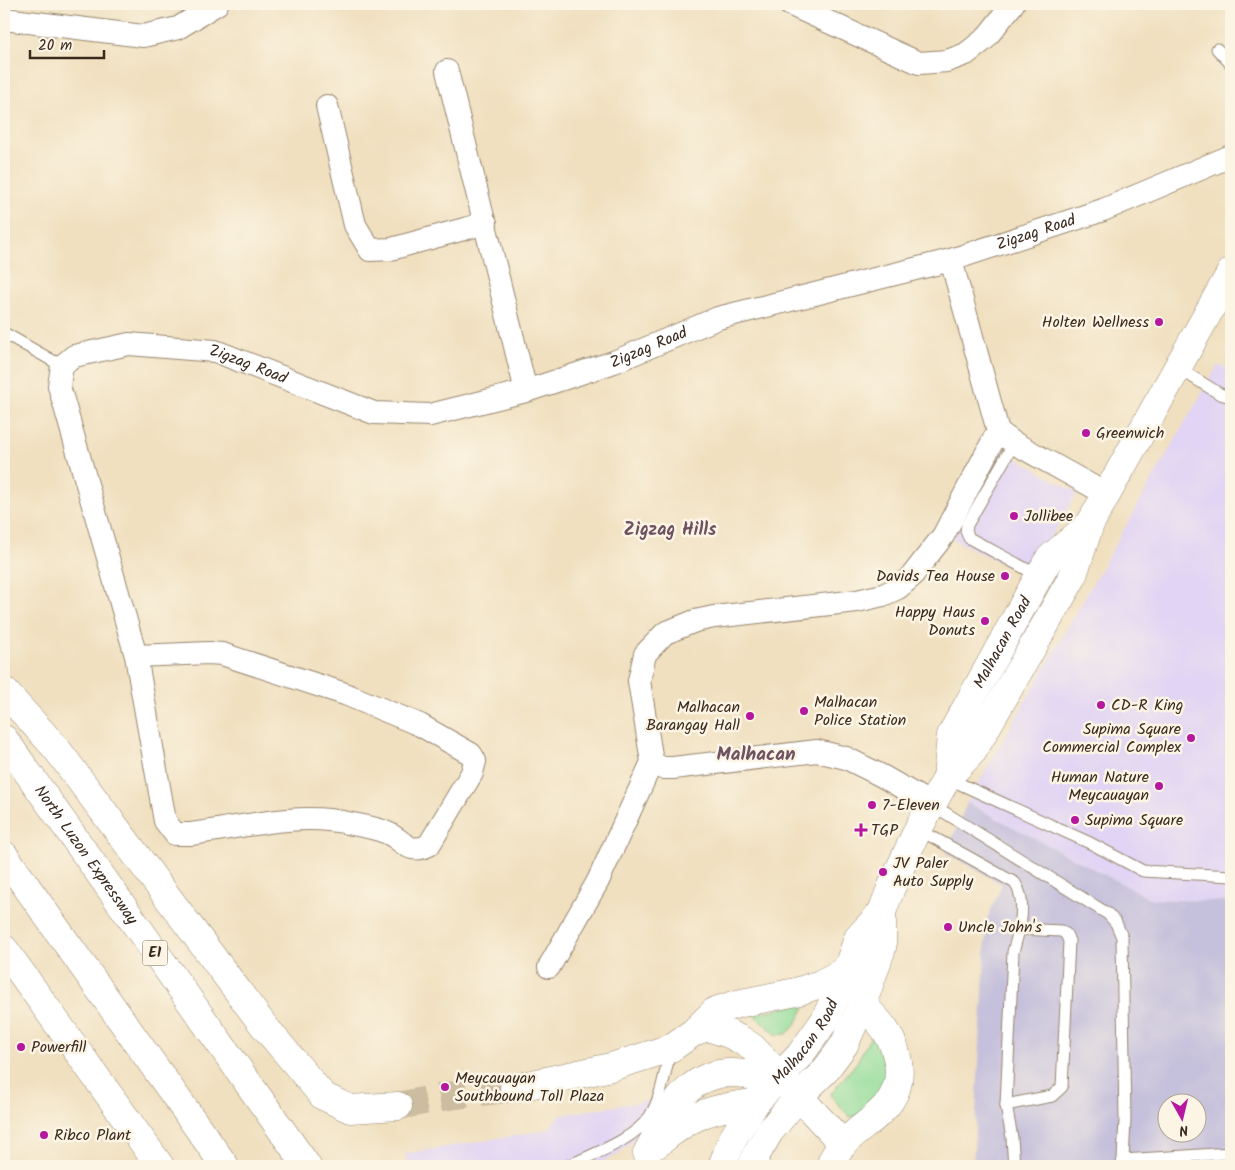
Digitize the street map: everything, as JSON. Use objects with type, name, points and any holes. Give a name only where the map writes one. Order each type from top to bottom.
[{"type":"main road","name":"Malhacan Road","points":[[752,1166],[757,1153],[770,1132],[798,1097],[824,1072],[844,1045],[862,1005],[882,948],[882,912],[918,829],[947,778],[973,751],[1072,578],[1090,524],[1108,495],[1231,272]]},
{"type":"main road","name":"Malhacan Road","points":[[947,778],[951,735],[1039,576],[1049,560],[1090,524]]},
{"type":"main road","points":[[4,691],[56,748],[264,1026],[323,1096],[350,1109],[398,1106]]},
{"type":"main road","name":"North Luzon Expressway","points":[[4,739],[307,1166]]},
{"type":"main road","points":[[4,855],[225,1166]]},
{"type":"main road","name":"Malhacan Road","points":[[722,1166],[733,1138],[770,1088],[808,1046],[825,1020],[847,970],[858,938],[882,912]]},
{"type":"main road","points":[[7,959],[160,1166]]},
{"type":"main road","points":[[514,1088],[611,1067],[671,1048],[694,1032],[716,1011],[737,1004],[796,992],[820,984],[847,970]]},
{"type":"main road","points":[[641,1160],[672,1107],[686,1090],[700,1080],[721,1074],[743,1074],[770,1088],[798,1097],[836,1155],[884,1109],[894,1096],[898,1082],[898,1060],[889,1034],[878,1019],[862,1005]]},
{"type":"main road","points":[[694,1032],[707,1027],[742,1040],[758,1052],[770,1088]]},
{"type":"street","points":[[4,19],[143,36],[178,28],[216,4]]},
{"type":"street","points":[[788,4],[919,62],[947,61],[966,54],[985,38],[1013,4]]},
{"type":"street","points":[[447,71],[526,391]]},
{"type":"street","points":[[327,106],[355,225],[370,250],[391,249],[486,223]]},
{"type":"street","name":"Zigzag Road","points":[[62,366],[74,356],[129,344],[215,351],[374,412],[430,415],[526,391],[614,362],[718,318],[951,260],[1103,210],[1231,156]]},
{"type":"street","points":[[951,260],[1006,437],[1108,495]]},
{"type":"street","points":[[62,366],[58,386],[136,656],[165,821],[175,834],[191,834],[304,818],[342,821],[386,832],[410,848],[421,849],[429,845],[472,773],[475,761],[471,754],[420,725],[345,694],[222,654],[136,656]]},
{"type":"street","points":[[549,967],[598,881],[652,762],[639,681],[645,654],[666,633],[695,621],[714,617],[857,601],[883,595],[898,588],[910,577],[943,536],[1006,437]]},
{"type":"street","points":[[652,762],[662,768],[673,768],[817,751],[846,758],[931,804]]},
{"type":"lane","points":[[1218,49],[1231,64]]},
{"type":"lane","points":[[4,333],[62,366]]},
{"type":"lane","points":[[1178,368],[1220,394],[1231,398]]},
{"type":"lane","points":[[1006,437],[966,525],[966,532],[969,538],[1039,576]]},
{"type":"lane","points":[[947,778],[1090,842],[1143,871],[1231,876]]},
{"type":"lane","points":[[931,804],[1108,914],[1116,923],[1122,937],[1125,1120],[1122,1163],[1231,1153]]},
{"type":"lane","points":[[918,829],[1015,883],[1019,889],[1021,897],[1020,929],[1013,952],[1006,1105],[1012,1138],[1014,1166]]},
{"type":"lane","points":[[1006,1105],[1052,1096],[1062,1087],[1069,940],[1066,934],[1061,931],[1020,929]]},
{"type":"lane","points":[[568,1166],[623,1140],[650,1116],[658,1098],[671,1048]]},
{"type":"lane","points":[[623,1140],[638,1147],[641,1160]]},
{"type":"shaded area","points":[[1218,365],[1231,370],[1231,902],[1151,899],[967,803]]},
{"type":"shaded area","name":"Jollibee","points":[[1002,450],[1077,493],[1028,576],[952,539]]},
{"type":"shaded area","points":[[967,803],[1151,899],[1231,902],[1231,1166],[973,1166],[987,919],[1002,884],[946,853]]},
{"type":"shaded area","points":[[670,1097],[659,1117],[617,1155],[593,1166],[408,1166],[405,1154],[547,1130],[561,1115]]},
{"type":"green space","points":[[807,1003],[796,1024],[787,1034],[777,1035],[753,1014]]},
{"type":"green space","points":[[875,1029],[891,1087],[862,1118],[849,1116],[830,1095],[857,1062]]},
{"type":"tunnel","points":[[398,1106],[448,1096],[514,1088]]},
{"type":"place","name":"Holten Wellness","points":[[1159,322]]},
{"type":"place","name":"Greenwich","points":[[1086,433]]},
{"type":"place","name":"Jollibee","points":[[1014,516]]},
{"type":"place","name":"Davids Tea House","points":[[1005,576]]},
{"type":"place","name":"Happy Haus Donuts","points":[[985,621]]},
{"type":"place","name":"CD-R King","points":[[1101,705]]},
{"type":"place","name":"Malhacan Police Station","points":[[804,711]]},
{"type":"place","name":"Malhacan Barangay Hall","points":[[750,716]]},
{"type":"place","name":"Supima Square Commercial Complex","points":[[1191,738]]},
{"type":"place","name":"Human Nature Meycauayan","points":[[1159,786]]},
{"type":"place","name":"7-Eleven","points":[[872,805]]},
{"type":"place","name":"Supima Square","points":[[1075,820]]},
{"type":"place","name":"TGP","points":[[861,830]]},
{"type":"place","name":"JV Paler Auto Supply","points":[[883,872]]},
{"type":"place","name":"Uncle John's","points":[[948,927]]},
{"type":"place","name":"Powerfill","points":[[21,1047]]},
{"type":"place","name":"Meycauayan Southbound Toll Plaza","points":[[445,1087]]},
{"type":"place","name":"Ribco Plant","points":[[44,1135]]},
{"type":"district","name":"Zigzag Hills","points":[[670,530]]},
{"type":"district","name":"Malhacan","points":[[756,755]]}]
